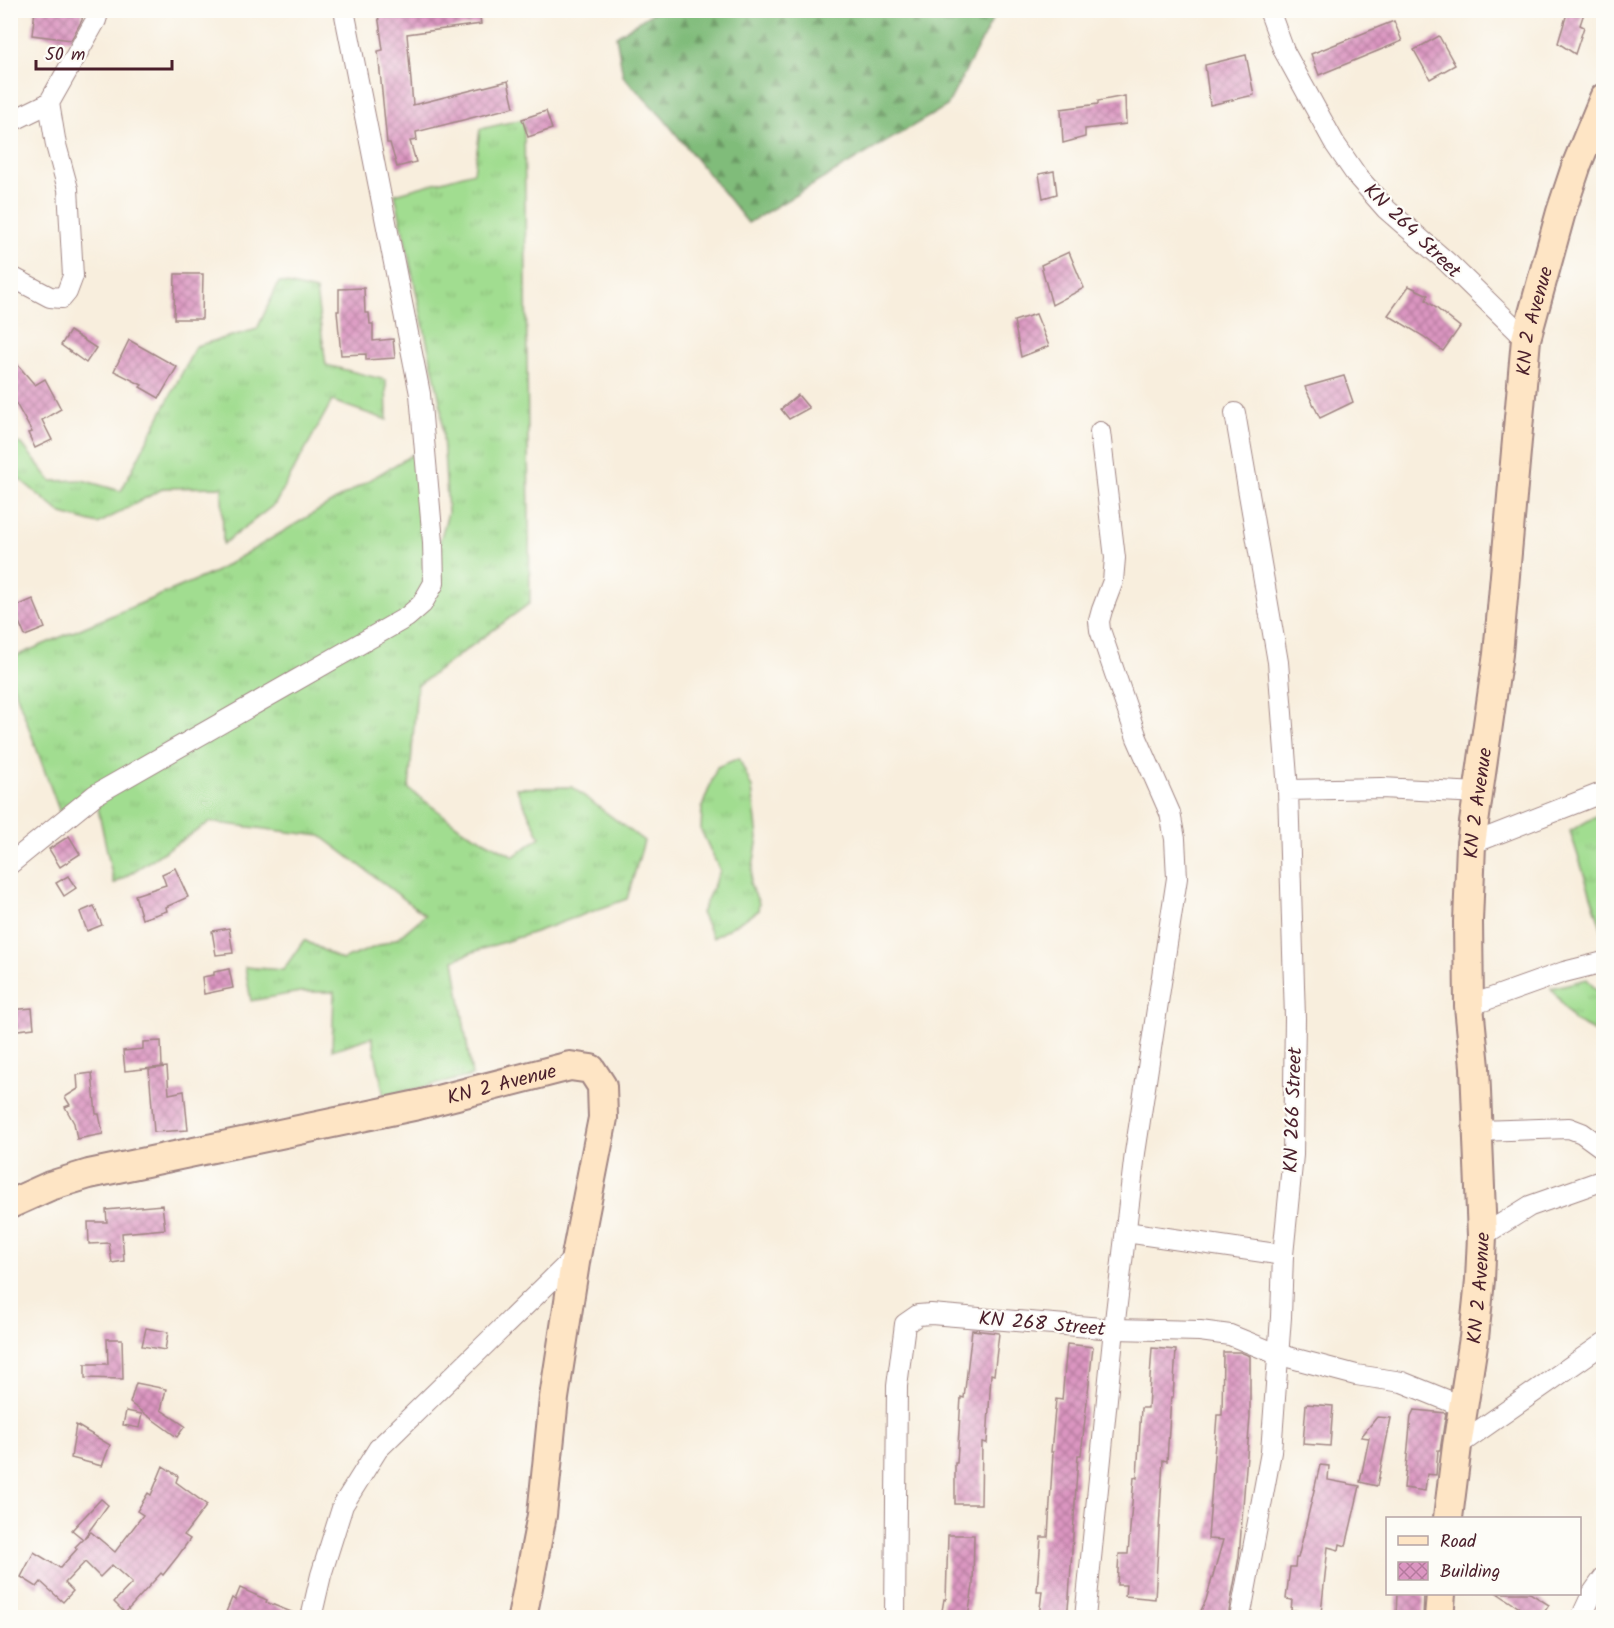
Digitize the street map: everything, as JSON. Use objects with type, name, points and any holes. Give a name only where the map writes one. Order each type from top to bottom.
[{"type":"main road","name":"KN 2 Avenue","points":[[1448,1517],[1480,1280],[1482,1236],[1475,1067],[1469,1006],[1468,922],[1471,844],[1498,654],[1526,339],[1561,212],[1577,164],[1604,98]]},
{"type":"main road","name":"KN 2 Avenue","points":[[10,1204],[50,1186],[88,1174],[418,1105],[570,1066],[591,1069],[602,1086],[603,1118],[576,1256],[554,1398],[542,1515],[522,1617]]},
{"type":"main road","points":[[1439,1617],[1441,1595]]},
{"type":"street","points":[[10,122],[49,103],[96,20],[99,10]]},
{"type":"street","points":[[10,864],[95,795],[407,617],[422,604],[434,583],[434,542],[420,394],[344,10]]},
{"type":"street","name":"KN 264 Street","points":[[1269,10],[1284,51],[1335,144],[1357,176],[1386,209],[1448,263],[1526,339]]},
{"type":"street","points":[[10,276],[50,297],[62,298],[73,276],[68,189],[56,145],[49,103]]},
{"type":"street","name":"KN 266 Street","points":[[1235,413],[1278,662],[1288,790],[1295,1018],[1293,1155],[1283,1255],[1271,1452],[1240,1617]]},
{"type":"street","points":[[1085,1617],[1126,1232],[1177,878],[1175,839],[1170,813],[1137,738],[1100,630],[1099,621],[1113,581],[1115,558],[1100,432]]},
{"type":"street","points":[[1288,790],[1382,788],[1479,793]]},
{"type":"street","points":[[1471,844],[1604,792]]},
{"type":"street","points":[[1469,1006],[1564,972],[1604,962]]},
{"type":"street","points":[[1478,1131],[1569,1128],[1582,1133],[1604,1149]]},
{"type":"street","points":[[1482,1236],[1530,1206],[1604,1180]]},
{"type":"street","points":[[1126,1232],[1283,1255]]},
{"type":"street","points":[[311,1617],[321,1575],[343,1505],[378,1449],[576,1256]]},
{"type":"street","name":"KN 268 Street","points":[[895,1617],[897,1386],[905,1324],[918,1315],[930,1314],[1114,1329],[1200,1331],[1230,1335],[1278,1354],[1356,1375],[1402,1382],[1464,1407]]},
{"type":"street","points":[[1457,1446],[1604,1343]]},
{"type":"street","points":[[1581,1617],[1592,1594],[1604,1577]]},
{"type":"green space","points":[[657,10],[997,11],[947,106],[748,223],[663,118],[623,76],[616,36]]},
{"type":"green space","points":[[524,119],[530,603],[417,686],[409,789],[462,829],[514,856],[540,837],[516,788],[572,787],[644,841],[627,899],[454,960],[472,1076],[384,1096],[372,1037],[332,1050],[334,992],[300,992],[251,1001],[245,967],[283,970],[304,940],[342,960],[398,938],[425,915],[321,836],[210,822],[114,884],[96,799],[63,821],[11,679],[11,658],[215,572],[425,447],[432,521],[423,599],[448,513],[441,406],[395,194],[474,172],[480,129]]},
{"type":"green space","points":[[279,282],[316,291],[326,365],[386,380],[387,420],[332,401],[275,504],[223,544],[222,487],[164,488],[98,524],[62,514],[11,472],[11,442],[22,444],[51,481],[82,480],[121,491],[196,346],[257,329]]},
{"type":"green space","points":[[739,758],[752,788],[758,838],[750,884],[759,903],[758,911],[713,938],[701,913],[720,871],[701,830],[702,807],[717,767]]},
{"type":"green space","points":[[1603,812],[1603,933],[1570,831]]},
{"type":"green space","points":[[1587,979],[1603,998],[1603,1036],[1574,1021],[1551,988]]},
{"type":"building","points":[[35,10],[83,11],[82,20],[71,40],[32,35]]},
{"type":"building","points":[[403,10],[479,10],[481,24],[407,34],[413,105],[508,81],[514,107],[416,132],[417,140],[410,141],[416,162],[397,167],[390,143],[387,143],[378,51],[383,50],[378,14]]},
{"type":"building","points":[[1568,10],[1585,10],[1580,25],[1584,27],[1575,54],[1558,43]]},
{"type":"building","points":[[1394,21],[1402,41],[1319,75],[1311,54]]},
{"type":"building","points":[[1439,36],[1455,65],[1430,79],[1414,50]]},
{"type":"building","points":[[1246,55],[1254,95],[1210,105],[1205,65]]},
{"type":"building","points":[[1125,96],[1126,124],[1085,129],[1085,137],[1063,143],[1061,109],[1098,104],[1098,101]]},
{"type":"building","points":[[546,111],[552,129],[528,137],[522,119]]},
{"type":"building","points":[[1054,171],[1057,194],[1043,198],[1039,174]]},
{"type":"building","points":[[1069,252],[1084,288],[1052,305],[1041,265]]},
{"type":"building","points":[[175,274],[203,274],[202,319],[174,319]]},
{"type":"building","points":[[1409,286],[1428,295],[1426,300],[1460,327],[1443,351],[1388,315]]},
{"type":"building","points":[[364,288],[365,313],[369,313],[370,324],[373,324],[373,341],[393,339],[395,358],[366,360],[366,354],[341,355],[337,311],[339,311],[339,289]]},
{"type":"building","points":[[1036,314],[1049,346],[1021,357],[1014,321]]},
{"type":"building","points":[[70,331],[96,348],[86,363],[61,345]]},
{"type":"building","points":[[129,340],[177,367],[159,398],[140,387],[142,385],[114,371]]},
{"type":"building","points":[[10,356],[35,385],[45,379],[61,409],[42,420],[52,440],[35,448],[28,433],[32,432],[10,393]]},
{"type":"building","points":[[1344,376],[1353,402],[1320,418],[1305,387]]},
{"type":"building","points":[[798,395],[809,408],[789,419],[781,409]]},
{"type":"building","points":[[33,599],[45,628],[25,636],[13,608]]},
{"type":"building","points":[[69,836],[80,854],[60,867],[49,849]]},
{"type":"building","points":[[175,868],[188,897],[166,907],[167,911],[142,919],[135,895],[166,885],[162,874]]},
{"type":"building","points":[[68,876],[76,888],[64,896],[56,883]]},
{"type":"building","points":[[94,906],[102,925],[87,931],[80,912]]},
{"type":"building","points":[[229,928],[233,953],[216,955],[212,931]]},
{"type":"building","points":[[229,969],[233,988],[204,994],[202,977]]},
{"type":"building","points":[[32,1008],[34,1028],[10,1031],[10,1010]]},
{"type":"building","points":[[161,1041],[162,1067],[125,1071],[123,1051],[143,1049],[143,1042]]},
{"type":"building","points":[[167,1067],[169,1094],[184,1091],[188,1130],[154,1132],[149,1069]]},
{"type":"building","points":[[92,1073],[96,1114],[99,1114],[103,1134],[77,1139],[74,1123],[65,1107],[70,1105],[65,1097],[78,1089],[77,1075]]},
{"type":"building","points":[[162,1205],[165,1229],[122,1233],[124,1261],[112,1263],[109,1243],[89,1244],[88,1222],[107,1222],[106,1210]]},
{"type":"building","points":[[146,1328],[168,1332],[165,1350],[142,1346]]},
{"type":"building","points":[[972,1330],[999,1333],[994,1375],[991,1374],[987,1443],[982,1442],[981,1504],[955,1504],[955,1463],[957,1463],[961,1397],[964,1398]]},
{"type":"building","points":[[107,1339],[122,1339],[123,1379],[85,1378],[85,1364],[108,1364]]},
{"type":"building","points":[[1067,1344],[1093,1347],[1081,1455],[1078,1455],[1069,1598],[1067,1617],[1039,1617],[1042,1591],[1037,1591],[1041,1537],[1048,1537],[1053,1452],[1051,1452],[1056,1399],[1062,1400]]},
{"type":"building","points":[[1152,1348],[1176,1350],[1167,1461],[1163,1460],[1155,1599],[1125,1596],[1126,1585],[1117,1585],[1119,1554],[1128,1554],[1134,1477],[1137,1478],[1141,1408],[1148,1408]]},
{"type":"building","points":[[1223,1352],[1240,1352],[1250,1356],[1250,1417],[1239,1557],[1228,1617],[1198,1617],[1206,1600],[1223,1540],[1208,1539],[1217,1415],[1222,1415]]},
{"type":"building","points":[[136,1383],[166,1389],[161,1410],[185,1426],[177,1437],[130,1403]]},
{"type":"building","points":[[1306,1404],[1333,1406],[1330,1446],[1303,1444]]},
{"type":"building","points":[[1414,1410],[1446,1413],[1440,1450],[1438,1450],[1436,1475],[1427,1474],[1425,1491],[1404,1488],[1411,1416]]},
{"type":"building","points":[[126,1411],[142,1414],[139,1428],[123,1425]]},
{"type":"building","points":[[1377,1417],[1391,1418],[1377,1486],[1360,1482],[1369,1438],[1361,1437]]},
{"type":"building","points":[[76,1425],[110,1445],[102,1466],[71,1458]]},
{"type":"building","points":[[1320,1465],[1329,1466],[1328,1480],[1360,1486],[1346,1546],[1340,1544],[1339,1550],[1328,1547],[1321,1613],[1291,1610],[1292,1600],[1286,1599],[1290,1567],[1295,1567],[1296,1558],[1298,1558]]},
{"type":"building","points":[[163,1466],[178,1476],[176,1482],[207,1505],[184,1535],[190,1539],[178,1556],[163,1575],[161,1573],[125,1613],[114,1602],[132,1583],[112,1565],[100,1577],[85,1562],[65,1583],[73,1591],[63,1602],[41,1582],[37,1587],[21,1577],[34,1552],[60,1568],[83,1539],[72,1530],[101,1499],[108,1505],[84,1538],[91,1532],[115,1552],[143,1515],[137,1511],[148,1493],[151,1495]]},
{"type":"building","points":[[948,1535],[974,1535],[973,1586],[968,1617],[941,1617],[944,1599],[946,1600]]},
{"type":"building","points":[[240,1588],[299,1617],[224,1617],[232,1598],[235,1600]]},
{"type":"building","points":[[1397,1595],[1424,1595],[1423,1617],[1396,1617]]},
{"type":"building","points":[[1500,1595],[1533,1595],[1549,1605],[1541,1617],[1516,1617],[1521,1609]]}]
